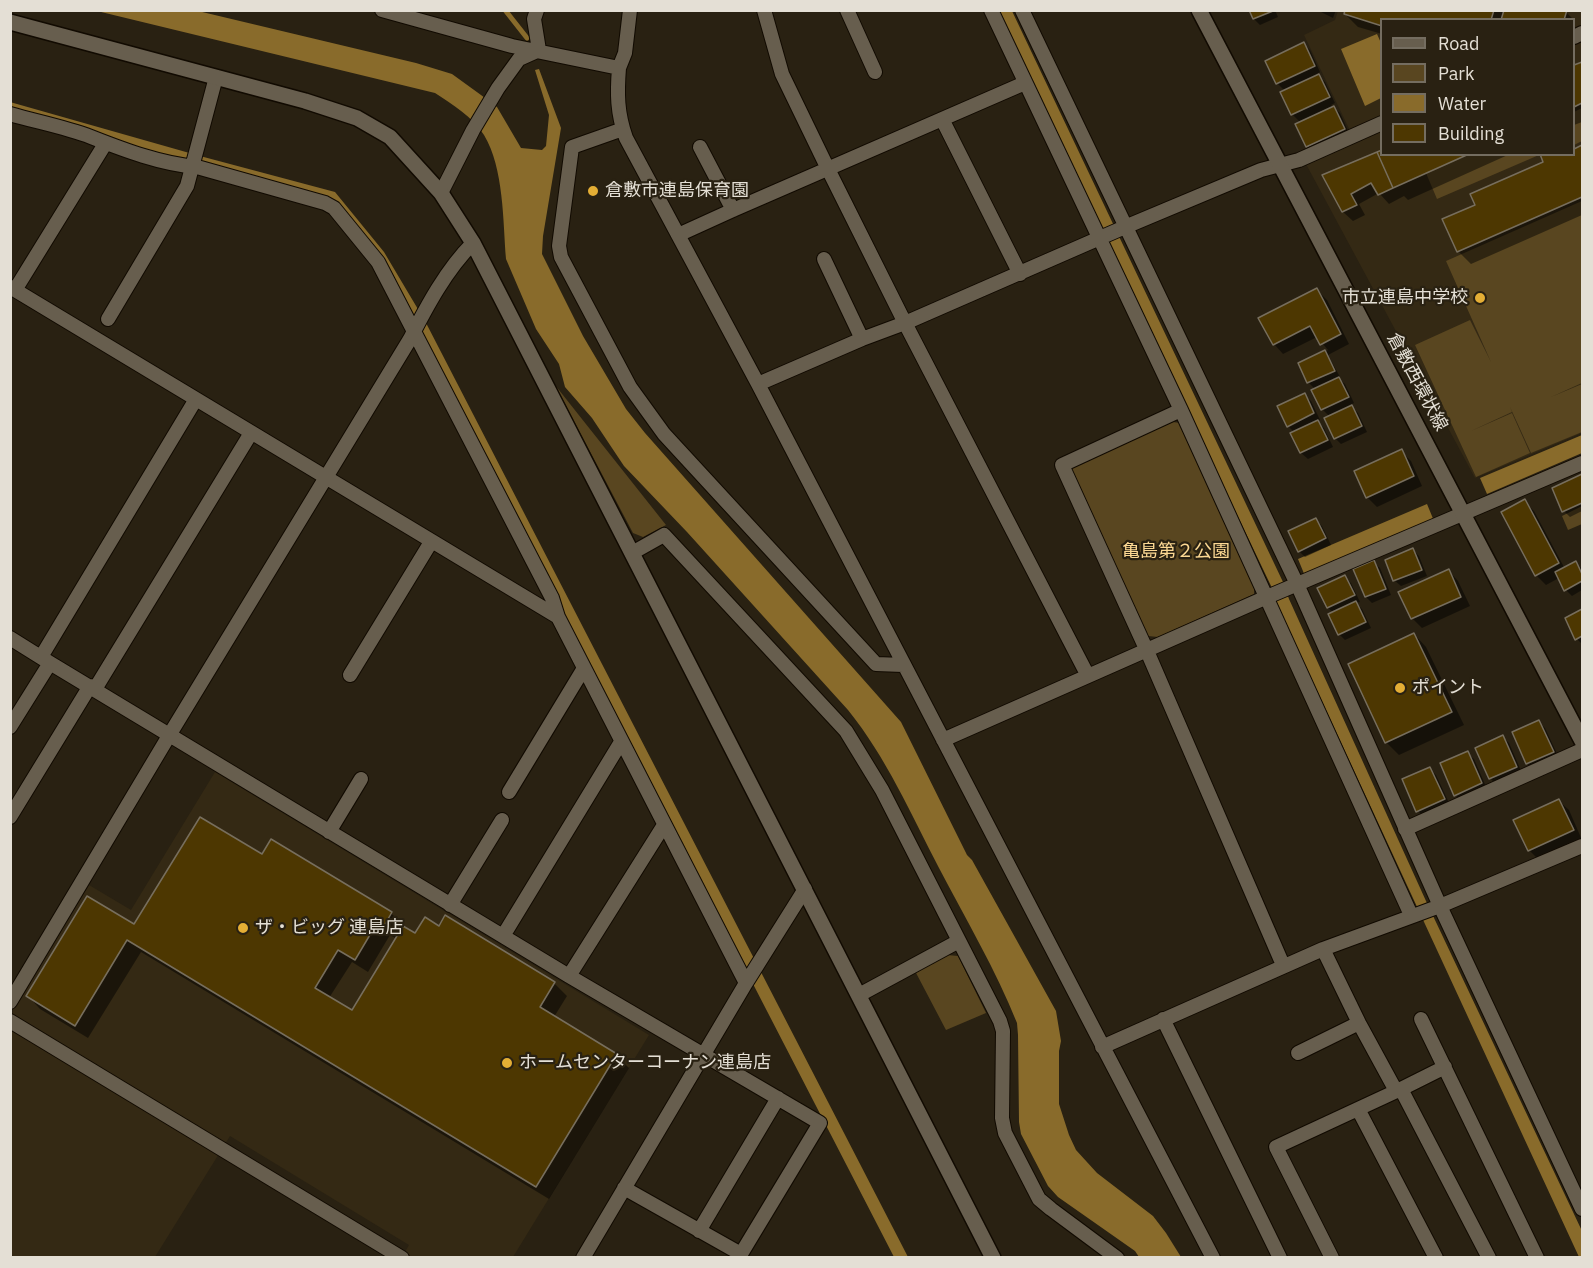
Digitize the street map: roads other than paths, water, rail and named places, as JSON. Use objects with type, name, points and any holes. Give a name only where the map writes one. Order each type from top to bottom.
[{"type":"street","points":[[382,10],[512,46],[619,68]]},
{"type":"street","points":[[630,10],[625,53],[619,68],[617,102],[623,129],[1214,1257]]},
{"type":"street","points":[[764,10],[782,74],[828,169],[904,323],[1088,676]]},
{"type":"street","points":[[847,10],[876,72]]},
{"type":"street","points":[[991,10],[1270,596],[1414,915]]},
{"type":"street","points":[[1022,10],[1121,229],[1294,586],[1405,829],[1437,907],[1582,1209]]},
{"type":"street","name":"倉敷西環状線","points":[[1199,10],[1582,741]]},
{"type":"street","points":[[532,13],[539,50]]},
{"type":"street","points":[[10,22],[305,101],[357,118],[390,137],[441,192],[473,243],[993,1257]]},
{"type":"street","points":[[441,192],[498,88],[519,59],[539,50]]},
{"type":"street","points":[[108,319],[188,186],[216,77]]},
{"type":"street","points":[[678,236],[1025,83]]},
{"type":"street","points":[[10,114],[91,137],[105,144],[193,161],[325,203],[334,208],[378,262],[417,324],[552,598],[558,617],[747,981]]},
{"type":"street","points":[[942,119],[1020,274]]},
{"type":"street","points":[[758,384],[1261,170],[1299,160],[1380,124]]},
{"type":"street","points":[[623,129],[572,147],[559,246],[566,267],[630,387],[664,434],[876,664],[903,664]]},
{"type":"street","points":[[105,144],[13,289],[558,617]]},
{"type":"street","points":[[700,147],[733,210]]},
{"type":"street","points":[[10,1002],[417,324],[458,258],[473,243]]},
{"type":"street","points":[[824,259],[862,339]]},
{"type":"street","points":[[10,727],[196,399]]},
{"type":"street","points":[[1180,410],[1062,465],[1147,651],[1284,965]]},
{"type":"street","points":[[10,817],[93,687],[121,649],[251,433]]},
{"type":"street","points":[[943,740],[1270,596],[1582,463]]},
{"type":"street","points":[[632,553],[664,535],[846,730],[882,790],[1000,1021],[1002,1118],[1005,1133],[1039,1199],[1117,1257]]},
{"type":"street","points":[[350,675],[431,542]]},
{"type":"street","points":[[10,638],[328,832],[703,1056],[820,1123],[741,1254],[624,1188]]},
{"type":"street","points":[[509,792],[584,668]]},
{"type":"street","points":[[503,936],[621,742]]},
{"type":"street","points":[[1405,829],[1582,750]]},
{"type":"street","points":[[328,832],[362,780]]},
{"type":"street","points":[[450,905],[502,819]]},
{"type":"street","points":[[569,976],[664,825]]},
{"type":"street","points":[[1102,1047],[1284,965],[1437,907],[1582,846]]},
{"type":"street","points":[[583,1257],[747,981],[805,889]]},
{"type":"street","points":[[859,995],[959,941]]},
{"type":"street","points":[[1323,949],[1359,1023],[1399,1090],[1488,1257]]},
{"type":"street","points":[[1163,1019],[1280,1257]]},
{"type":"street","points":[[1421,1019],[1537,1257]]},
{"type":"street","points":[[10,1021],[402,1257]]},
{"type":"street","points":[[1298,1053],[1359,1023]]},
{"type":"street","points":[[1332,1257],[1276,1147],[1445,1067]]},
{"type":"street","points":[[699,1231],[778,1098]]},
{"type":"street","points":[[1358,1109],[1436,1257]]},
{"type":"water","points":[[97,11],[198,11],[416,63],[452,74],[497,107],[521,148],[542,150],[546,146],[549,115],[535,70],[539,69],[561,128],[542,254],[583,336],[626,409],[645,433],[901,722],[967,855],[972,860],[1056,1011],[1061,1041],[1059,1104],[1076,1150],[1097,1173],[1153,1216],[1181,1257],[1139,1257],[1135,1251],[1058,1197],[1048,1186],[1021,1134],[1017,1023],[990,964],[897,786],[862,728],[848,710],[624,466],[592,418],[565,387],[559,364],[536,329],[506,259],[499,179],[491,148],[474,122],[435,93]]},
{"type":"water","points":[[997,11],[1012,11],[1283,582],[1426,901],[1582,1231],[1582,1257],[1579,1257],[1276,602],[1272,588]]},
{"type":"water","points":[[1377,34],[1380,41],[1380,98],[1365,106],[1341,49]]},
{"type":"water","points":[[10,102],[335,192],[384,252],[425,321],[908,1257],[894,1257],[559,604],[342,210],[187,161],[11,111]]},
{"type":"water","points":[[1582,435],[1582,453],[1487,494],[1480,478]]},
{"type":"water","points":[[1427,504],[1434,521],[1305,576],[1298,559]]},
{"type":"waterway","points":[[505,10],[527,38]]},
{"type":"place","name":"倉敷市連島保育園","points":[[593,191]]},
{"type":"place","name":"市立連島中学校","points":[[1480,298]]},
{"type":"place","name":"ポイント","points":[[1400,688]]},
{"type":"place","name":"ザ・ビッグ 連島店","points":[[243,928]]},
{"type":"place","name":"ホームセンターコーナン連島店","points":[[507,1063]]},
{"type":"park label","name":"亀島第２公園","points":[[1176,552]]}]
